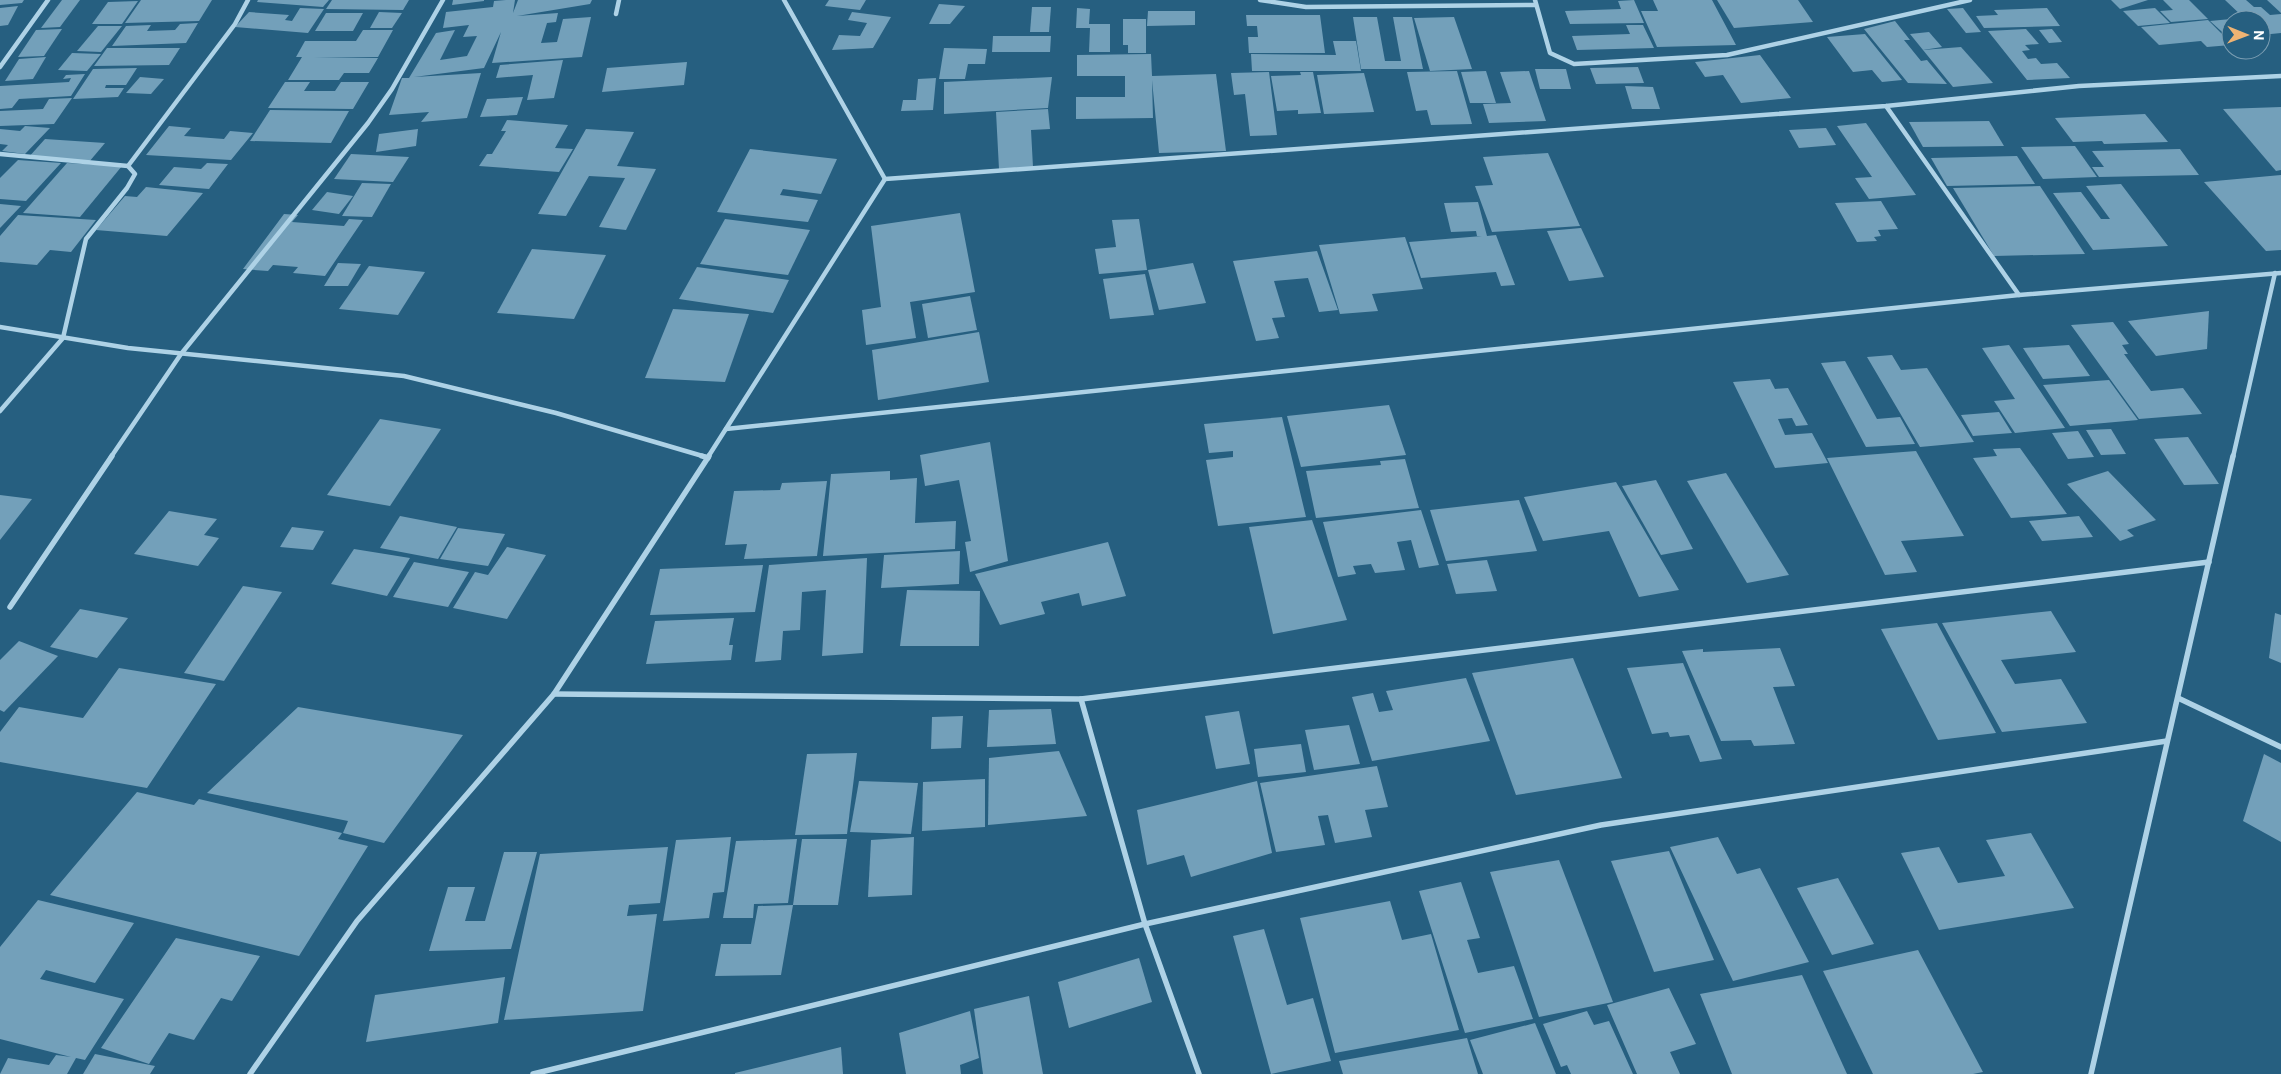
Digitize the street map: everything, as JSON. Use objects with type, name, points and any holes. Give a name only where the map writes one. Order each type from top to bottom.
[{"type":"street","points":[[0,68],[48,0]]},
{"type":"street","points":[[128,166],[234,24],[248,0]]},
{"type":"street","points":[[10,607],[181,354],[368,123],[392,89],[443,0]]},
{"type":"street","points":[[616,14],[619,0]]},
{"type":"street","points":[[784,0],[885,179]]},
{"type":"street","points":[[1260,0],[1306,7],[1536,2],[1550,53],[1574,64],[1727,55],[1970,0]]},
{"type":"street","points":[[1304,0],[1306,7]]},
{"type":"street","points":[[885,179],[1886,106],[2080,86],[2281,76]]},
{"type":"street","points":[[1886,106],[2019,295]]},
{"type":"street","points":[[0,154],[128,166],[134,174],[127,188],[86,239],[63,338],[0,412]]},
{"type":"street","points":[[250,1074],[357,921],[554,694],[708,458],[885,179]]},
{"type":"street","points":[[726,429],[2019,295],[2278,273],[2167,741],[2091,1074]]},
{"type":"street","points":[[0,327],[128,348],[404,376],[556,413],[708,458]]},
{"type":"street","points":[[554,694],[1081,698],[2209,562]]},
{"type":"street","points":[[1081,698],[1145,924],[1199,1074]]},
{"type":"street","points":[[2178,698],[2281,747]]},
{"type":"street","points":[[533,1074],[1145,924],[1601,825],[2167,741]]},
{"type":"building","points":[[0,0],[24,0],[22,3],[0,5]]},
{"type":"building","points":[[62,0],[80,0],[60,27],[41,28]]},
{"type":"building","points":[[141,0],[212,0],[199,21],[125,23]]},
{"type":"building","points":[[258,0],[329,0],[323,7],[257,2]]},
{"type":"building","points":[[332,0],[409,0],[403,10],[326,9]]},
{"type":"building","points":[[453,0],[484,0],[484,1],[452,5]]},
{"type":"building","points":[[515,0],[513,13],[518,0],[592,0],[590,4],[517,16],[558,13],[556,22],[547,23],[541,43],[557,42],[563,19],[591,17],[582,57],[492,63],[501,32],[484,68],[414,77],[481,73],[467,118],[421,122],[429,112],[389,115],[402,78],[409,78],[436,33],[455,30],[440,60],[467,56],[477,36],[463,37],[469,25],[443,28],[446,12],[493,7],[494,1]]},
{"type":"building","points":[[829,0],[866,0],[860,10],[825,6]]},
{"type":"building","points":[[1634,0],[1644,23],[1570,24],[1565,11],[1621,9],[1618,1]]},
{"type":"building","points":[[1653,0],[1712,0],[1736,45],[1657,47],[1641,11],[1658,11]]},
{"type":"building","points":[[1717,0],[1798,0],[1813,22],[1734,28]]},
{"type":"building","points":[[2111,0],[2148,0],[2120,9]]},
{"type":"building","points":[[2163,0],[2189,0],[2208,19],[2171,22],[2160,11],[2173,10]]},
{"type":"building","points":[[2225,0],[2246,0],[2254,7],[2261,7],[2264,10],[2236,10]]},
{"type":"building","points":[[2267,0],[2281,0],[2281,13]]},
{"type":"building","points":[[138,1],[122,24],[92,24],[108,2]]},
{"type":"building","points":[[939,4],[965,6],[950,24],[929,24]]},
{"type":"building","points":[[18,6],[8,25],[0,26],[0,8]]},
{"type":"building","points":[[1032,7],[1051,7],[1049,32],[1030,32]]},
{"type":"building","points":[[300,8],[324,9],[308,33],[235,27],[249,12],[289,15],[285,20],[292,21]]},
{"type":"building","points":[[1077,8],[1090,9],[1089,24],[1110,24],[1110,52],[1089,52],[1090,28],[1076,28]]},
{"type":"building","points":[[1963,8],[1981,32],[1966,33],[1947,9]]},
{"type":"building","points":[[2047,8],[2060,26],[1984,28],[1976,16],[1998,15],[1994,10]]},
{"type":"building","points":[[2155,8],[2170,23],[2138,26],[2123,11]]},
{"type":"building","points":[[1148,11],[1195,11],[1195,25],[1147,26]]},
{"type":"building","points":[[379,12],[402,13],[392,28],[370,28]]},
{"type":"building","points":[[852,12],[891,17],[873,48],[832,50],[839,35],[860,36],[867,23],[848,20]]},
{"type":"building","points":[[326,13],[363,13],[353,31],[315,31]]},
{"type":"building","points":[[2281,14],[2281,33],[2271,34],[2271,15]]},
{"type":"building","points":[[1246,15],[1320,15],[1325,53],[1249,53],[1248,37],[1258,37],[1257,26],[1247,26]]},
{"type":"building","points":[[1353,17],[1377,17],[1385,61],[1401,61],[1393,17],[1412,17],[1423,69],[1361,69]]},
{"type":"building","points":[[1454,17],[1472,69],[1430,71],[1414,18]]},
{"type":"building","points":[[1123,19],[1146,19],[1146,53],[1128,53],[1128,45],[1123,45]]},
{"type":"building","points":[[2208,20],[2221,33],[2221,46],[2207,47],[2201,41],[2159,45],[2141,27]]},
{"type":"building","points":[[2221,20],[2221,31],[2210,21]]},
{"type":"building","points":[[1895,21],[1910,40],[1904,40],[1921,61],[1927,60],[1947,84],[1908,83],[1864,29]]},
{"type":"building","points":[[198,23],[186,43],[112,46],[126,26],[151,25],[147,31],[175,30],[180,24]]},
{"type":"building","points":[[1626,25],[1643,25],[1654,48],[1577,50],[1572,36],[1630,34]]},
{"type":"building","points":[[98,26],[122,26],[101,52],[77,51]]},
{"type":"building","points":[[62,29],[44,56],[18,57],[36,30]]},
{"type":"building","points":[[2026,29],[2039,44],[2025,45],[2030,50],[2022,51],[2028,59],[2036,58],[2041,64],[2057,63],[2070,78],[2027,80],[1988,31]]},
{"type":"building","points":[[2052,29],[2062,42],[2049,43],[2039,30]]},
{"type":"building","points":[[363,30],[393,30],[378,57],[314,58],[378,58],[369,73],[344,73],[339,80],[288,80],[302,57],[296,57],[305,41],[356,41]]},
{"type":"building","points":[[1929,32],[1942,47],[1923,50],[1910,34]]},
{"type":"building","points":[[1865,34],[1902,80],[1882,82],[1872,70],[1853,72],[1827,37]]},
{"type":"building","points":[[993,36],[1051,36],[1050,52],[992,52]]},
{"type":"building","points":[[1333,41],[1356,41],[1361,71],[1252,71],[1251,54],[1336,55]]},
{"type":"building","points":[[1961,47],[1993,83],[1953,87],[1923,50]]},
{"type":"building","points":[[107,48],[180,48],[169,65],[94,66]]},
{"type":"building","points":[[944,48],[987,49],[985,64],[968,64],[965,79],[939,79]]},
{"type":"building","points":[[72,53],[101,54],[87,71],[58,70]]},
{"type":"building","points":[[1151,54],[1152,76],[1216,74],[1226,151],[1159,153],[1152,80],[1153,118],[1076,119],[1076,97],[1125,97],[1125,76],[1077,76],[1077,55]]},
{"type":"building","points":[[1760,55],[1791,98],[1741,103],[1723,75],[1705,77],[1695,62]]},
{"type":"building","points":[[46,57],[33,79],[5,81],[19,59]]},
{"type":"building","points":[[563,60],[554,98],[527,100],[533,75],[496,78],[500,65]]},
{"type":"building","points":[[687,62],[684,85],[602,92],[607,68]]},
{"type":"building","points":[[1638,67],[1644,83],[1596,84],[1590,68]]},
{"type":"building","points":[[137,68],[126,85],[106,85],[105,88],[124,88],[118,97],[73,99],[93,69]]},
{"type":"building","points":[[1535,69],[1566,69],[1571,89],[1540,89]]},
{"type":"building","points":[[1457,71],[1472,124],[1431,125],[1427,110],[1416,111],[1407,72]]},
{"type":"building","points":[[1486,71],[1496,103],[1470,103],[1461,72]]},
{"type":"building","points":[[1529,71],[1546,121],[1489,123],[1483,104],[1511,103],[1500,72]]},
{"type":"building","points":[[1269,72],[1277,135],[1250,136],[1245,94],[1234,95],[1231,73]]},
{"type":"building","points":[[1300,72],[1313,72],[1321,113],[1298,114],[1298,110],[1277,111],[1271,76],[1301,75]]},
{"type":"building","points":[[1364,73],[1374,112],[1324,114],[1317,75]]},
{"type":"building","points":[[85,74],[71,96],[19,99],[12,108],[0,109],[0,86],[69,82],[71,78],[63,79],[66,75]]},
{"type":"building","points":[[140,77],[164,79],[151,94],[126,93]]},
{"type":"building","points":[[1052,77],[1048,108],[944,114],[944,82]]},
{"type":"building","points":[[936,78],[933,110],[901,111],[903,100],[916,100],[918,79]]},
{"type":"building","points":[[285,82],[310,82],[304,91],[335,91],[341,82],[369,82],[353,109],[268,108]]},
{"type":"building","points":[[1625,86],[1653,87],[1660,109],[1632,109]]},
{"type":"building","points":[[523,97],[517,115],[480,117],[487,99]]},
{"type":"building","points":[[72,98],[54,124],[0,126],[0,111],[43,109],[49,99]]},
{"type":"building","points":[[2281,107],[2281,170],[2276,171],[2223,109]]},
{"type":"building","points":[[1048,109],[1050,129],[1031,130],[1033,167],[999,169],[996,112]]},
{"type":"building","points":[[270,110],[349,111],[331,143],[250,141]]},
{"type":"building","points":[[2145,114],[2168,142],[2104,144],[2102,141],[2073,142],[2055,118]]},
{"type":"building","points":[[507,120],[568,125],[555,148],[573,149],[559,172],[479,166],[487,154],[492,154],[506,131],[501,131]]},
{"type":"building","points":[[1989,121],[2004,146],[1923,147],[1909,122]]},
{"type":"building","points":[[1866,123],[1916,195],[1869,199],[1855,178],[1872,177],[1837,126]]},
{"type":"building","points":[[25,126],[50,128],[25,154],[2,151],[8,145],[0,144],[0,129],[20,131]]},
{"type":"building","points":[[169,126],[191,128],[184,136],[224,139],[230,131],[253,133],[231,160],[146,155]]},
{"type":"building","points":[[1826,128],[1836,145],[1799,148],[1789,130]]},
{"type":"building","points":[[418,129],[416,146],[376,152],[379,134]]},
{"type":"building","points":[[586,129],[634,132],[617,166],[656,169],[626,230],[599,227],[625,178],[589,176],[566,216],[538,214]]},
{"type":"building","points":[[45,139],[105,143],[89,162],[28,158]]},
{"type":"building","points":[[2075,146],[2097,177],[2043,179],[2021,147]]},
{"type":"building","points":[[750,149],[837,159],[821,194],[783,189],[780,195],[818,200],[808,222],[717,212]]},
{"type":"building","points":[[2180,149],[2199,175],[2099,177],[2092,167],[2104,167],[2092,151]]},
{"type":"building","points":[[1548,153],[1580,226],[1492,232],[1475,186],[1493,185],[1483,157]]},
{"type":"building","points":[[351,154],[409,157],[393,182],[334,179]]},
{"type":"building","points":[[2017,156],[2035,184],[1947,186],[1931,158]]},
{"type":"building","points":[[18,160],[61,163],[26,201],[0,199],[0,178]]},
{"type":"building","points":[[67,163],[122,166],[80,217],[23,213]]},
{"type":"building","points":[[207,163],[228,164],[209,189],[159,185],[174,167],[201,169]]},
{"type":"building","points":[[2281,175],[2281,250],[2266,251],[2204,182]]},
{"type":"building","points":[[362,183],[391,184],[372,217],[342,216]]},
{"type":"building","points":[[2121,184],[2168,246],[2093,250],[2053,193],[2081,192],[2101,219],[2110,219],[2086,186]]},
{"type":"building","points":[[2040,186],[2085,254],[1994,256],[1953,188]]},
{"type":"building","points":[[146,187],[203,193],[167,236],[96,230],[125,196],[137,197]]},
{"type":"building","points":[[327,192],[353,196],[339,214],[312,210]]},
{"type":"building","points":[[1881,201],[1898,229],[1878,230],[1881,236],[1874,237],[1877,241],[1857,242],[1835,203]]},
{"type":"building","points":[[1478,202],[1487,236],[1496,235],[1515,285],[1501,286],[1496,272],[1421,278],[1409,242],[1482,236],[1477,236],[1476,231],[1451,232],[1444,203]]},
{"type":"building","points":[[0,204],[21,206],[0,228]]},
{"type":"building","points":[[960,213],[975,292],[910,302],[916,338],[866,345],[862,310],[881,307],[871,226]]},
{"type":"building","points":[[284,214],[298,215],[292,222],[344,226],[349,219],[363,220],[325,276],[293,273],[298,267],[273,265],[268,271],[243,269]]},
{"type":"building","points":[[18,215],[96,220],[71,252],[50,250],[37,265],[0,262],[0,236]]},
{"type":"building","points":[[725,219],[810,230],[788,275],[700,264]]},
{"type":"building","points":[[1139,219],[1147,270],[1099,274],[1095,249],[1116,247],[1112,220]]},
{"type":"building","points":[[1581,228],[1604,277],[1569,281],[1547,231]]},
{"type":"building","points":[[1405,237],[1423,289],[1372,294],[1378,311],[1340,314],[1319,245]]},
{"type":"building","points":[[532,249],[606,255],[574,319],[497,313]]},
{"type":"building","points":[[1317,251],[1338,310],[1319,312],[1308,278],[1274,281],[1285,317],[1272,318],[1279,338],[1256,341],[1233,261]]},
{"type":"building","points":[[338,263],[361,264],[348,286],[324,286]]},
{"type":"building","points":[[1193,263],[1206,303],[1159,310],[1148,270]]},
{"type":"building","points":[[369,266],[425,272],[398,315],[339,309]]},
{"type":"building","points":[[697,267],[789,280],[773,313],[679,299]]},
{"type":"building","points":[[1145,274],[1154,315],[1110,319],[1103,279]]},
{"type":"building","points":[[970,296],[977,330],[928,338],[922,304]]},
{"type":"building","points":[[673,309],[749,314],[725,382],[645,378]]},
{"type":"building","points":[[2209,311],[2207,349],[2156,356],[2128,321]]},
{"type":"building","points":[[2113,322],[2129,344],[2122,345],[2128,354],[2124,354],[2151,391],[2183,388],[2202,414],[2139,419],[2071,325]]},
{"type":"building","points":[[979,332],[989,382],[878,400],[872,350]]},
{"type":"building","points":[[2009,345],[2065,428],[2015,433],[1994,401],[2015,399],[1982,348]]},
{"type":"building","points":[[2069,345],[2090,376],[2043,379],[2023,348]]},
{"type":"building","points":[[1892,355],[1901,370],[1927,368],[1974,442],[1920,447],[1867,357]]},
{"type":"building","points":[[1845,361],[1877,419],[1900,417],[1915,444],[1866,447],[1821,363]]},
{"type":"building","points":[[1770,379],[1775,389],[1788,388],[1808,425],[1796,426],[1792,418],[1778,419],[1785,435],[1812,433],[1828,463],[1775,468],[1733,382]]},
{"type":"building","points":[[2109,380],[2138,420],[2070,426],[2043,385]]},
{"type":"building","points":[[1389,405],[1406,455],[1301,467],[1287,416]]},
{"type":"building","points":[[1999,412],[2012,433],[1973,436],[1961,415]]},
{"type":"building","points":[[1282,417],[1306,517],[1218,526],[1206,460],[1233,457],[1233,451],[1209,453],[1204,424]]},
{"type":"building","points":[[380,419],[441,429],[390,506],[327,495]]},
{"type":"building","points":[[2111,429],[2126,454],[2101,455],[2086,430]]},
{"type":"building","points":[[2078,431],[2094,457],[2068,459],[2052,433]]},
{"type":"building","points":[[2188,437],[2219,484],[2184,485],[2154,439]]},
{"type":"building","points":[[990,442],[1008,561],[970,572],[965,542],[971,541],[959,480],[925,486],[920,455]]},
{"type":"building","points":[[2020,448],[2067,514],[2011,518],[1973,458],[1997,456],[1993,449]]},
{"type":"building","points":[[1916,451],[1964,536],[1901,541],[1917,572],[1885,575],[1827,458]]},
{"type":"building","points":[[1405,459],[1419,508],[1316,518],[1306,471],[1381,465],[1380,461]]},
{"type":"building","points":[[890,471],[890,480],[917,478],[915,523],[956,521],[955,549],[823,556],[831,474]]},
{"type":"building","points":[[2108,471],[2156,520],[2127,530],[2134,536],[2120,541],[2067,484]]},
{"type":"building","points":[[1726,473],[1789,575],[1747,583],[1687,481]]},
{"type":"building","points":[[1656,480],[1693,549],[1661,555],[1622,486]]},
{"type":"building","points":[[827,481],[817,556],[744,559],[747,544],[725,545],[734,491],[780,490],[782,483]]},
{"type":"building","points":[[1616,482],[1679,590],[1639,597],[1609,531],[1543,541],[1524,497]]},
{"type":"building","points":[[0,495],[32,499],[0,540]]},
{"type":"building","points":[[1519,500],[1537,551],[1446,561],[1430,510]]},
{"type":"building","points":[[1421,510],[1439,565],[1419,568],[1411,540],[1397,542],[1405,570],[1375,573],[1371,564],[1353,566],[1356,574],[1338,577],[1323,522]]},
{"type":"building","points":[[169,511],[217,519],[204,535],[219,538],[198,566],[134,554]]},
{"type":"building","points":[[400,516],[457,527],[438,559],[380,548]]},
{"type":"building","points":[[2079,516],[2093,537],[2042,541],[2029,521]]},
{"type":"building","points":[[1312,520],[1347,620],[1273,634],[1249,527]]},
{"type":"building","points":[[292,527],[324,531],[313,550],[280,547]]},
{"type":"building","points":[[458,528],[505,534],[488,566],[440,559]]},
{"type":"building","points":[[1108,542],[1126,596],[1082,606],[1079,593],[1041,602],[1045,614],[1000,625],[975,574]]},
{"type":"building","points":[[507,547],[546,555],[507,619],[453,608],[475,572],[488,575]]},
{"type":"building","points":[[354,549],[410,558],[387,596],[331,584]]},
{"type":"building","points":[[960,551],[959,584],[881,588],[884,555]]},
{"type":"building","points":[[867,558],[863,653],[822,656],[826,590],[802,592],[800,630],[783,631],[781,660],[755,662],[769,565]]},
{"type":"building","points":[[1487,560],[1497,591],[1456,594],[1447,564]]},
{"type":"building","points":[[414,562],[469,572],[448,607],[393,597]]},
{"type":"building","points":[[763,565],[755,612],[650,615],[660,569]]},
{"type":"building","points":[[243,586],[282,592],[224,681],[184,673]]},
{"type":"building","points":[[907,590],[980,591],[979,646],[900,646]]},
{"type":"building","points":[[80,609],[128,618],[97,658],[50,647]]},
{"type":"building","points":[[2051,611],[2076,652],[2001,660],[2015,684],[2061,679],[2087,723],[2002,732],[1942,623]]},
{"type":"building","points":[[2275,613],[2281,615],[2281,663],[2269,658]]},
{"type":"building","points":[[734,618],[729,645],[733,645],[731,660],[646,664],[655,621]]},
{"type":"building","points":[[1937,623],[1996,733],[1938,740],[1881,629]]},
{"type":"building","points":[[19,641],[58,656],[4,712],[0,710],[0,660]]},
{"type":"building","points":[[1780,648],[1795,686],[1773,687],[1795,744],[1754,746],[1751,740],[1721,741],[1682,651],[1703,649],[1703,652]]},
{"type":"building","points":[[1573,658],[1622,778],[1516,795],[1472,673]]},
{"type":"building","points":[[1683,663],[1722,759],[1700,762],[1689,735],[1670,737],[1668,732],[1652,734],[1627,668]]},
{"type":"building","points":[[119,668],[216,684],[147,788],[0,762],[0,732],[19,707],[83,718]]},
{"type":"building","points":[[1466,678],[1490,741],[1372,761],[1352,697],[1373,693],[1379,712],[1393,710],[1386,691]]},
{"type":"building","points":[[298,707],[463,735],[384,843],[343,833],[348,821],[207,793]]},
{"type":"building","points":[[1051,709],[1056,744],[987,747],[989,710]]},
{"type":"building","points":[[1239,711],[1250,764],[1216,769],[1205,716]]},
{"type":"building","points":[[963,716],[961,748],[931,749],[932,717]]},
{"type":"building","points":[[1349,725],[1360,764],[1314,770],[1305,730]]},
{"type":"building","points":[[1301,744],[1306,772],[1258,777],[1254,749]]},
{"type":"building","points":[[1059,751],[1087,816],[988,825],[989,758]]},
{"type":"building","points":[[857,753],[847,834],[795,835],[807,754]]},
{"type":"building","points":[[2264,754],[2281,763],[2281,842],[2243,821]]},
{"type":"building","points":[[1377,766],[1388,807],[1365,810],[1372,837],[1335,843],[1328,815],[1318,816],[1325,845],[1276,852],[1260,783]]},
{"type":"building","points":[[985,779],[985,827],[922,831],[923,782]]},
{"type":"building","points":[[859,781],[918,783],[911,834],[850,832]]},
{"type":"building","points":[[1257,781],[1272,853],[1191,877],[1184,855],[1147,865],[1137,810]]},
{"type":"building","points":[[137,792],[194,805],[199,799],[342,833],[338,839],[368,846],[299,956],[50,895]]},
{"type":"building","points":[[2031,833],[2074,908],[1939,930],[1901,853],[1939,847],[1958,883],[2005,876],[1986,840]]},
{"type":"building","points":[[731,837],[724,892],[713,893],[709,918],[663,921],[676,840]]},
{"type":"building","points":[[914,837],[912,895],[868,897],[871,840]]},
{"type":"building","points":[[1718,837],[1737,874],[1760,868],[1809,962],[1733,981],[1670,847]]},
{"type":"building","points":[[797,839],[788,903],[754,904],[753,918],[723,918],[736,841]]},
{"type":"building","points":[[802,839],[847,839],[838,905],[793,905]]},
{"type":"building","points":[[668,847],[660,903],[629,905],[627,916],[657,914],[643,1011],[504,1020],[540,854]]},
{"type":"building","points":[[1669,851],[1714,960],[1654,972],[1611,861]]},
{"type":"building","points":[[504,852],[537,852],[511,949],[429,951],[448,887],[475,887],[465,921],[485,921]]},
{"type":"building","points":[[1559,860],[1613,1002],[1539,1017],[1490,872]]},
{"type":"building","points":[[1838,878],[1874,944],[1832,955],[1797,888]]},
{"type":"building","points":[[1461,882],[1480,938],[1467,940],[1478,973],[1514,966],[1533,1019],[1465,1033],[1419,891]]},
{"type":"building","points":[[38,900],[134,923],[95,983],[46,970],[40,979],[124,999],[85,1060],[76,1058],[67,1074],[0,1074],[8,1058],[49,1065],[56,1055],[71,1057],[0,1039],[0,947]]},
{"type":"building","points":[[1390,901],[1402,940],[1431,934],[1459,1030],[1335,1053],[1300,918]]},
{"type":"building","points":[[793,905],[781,975],[715,976],[721,944],[751,944],[758,906]]},
{"type":"building","points":[[1264,929],[1287,1005],[1313,998],[1331,1061],[1271,1074],[1233,936]]},
{"type":"building","points":[[176,938],[260,956],[232,1001],[221,998],[194,1040],[169,1033],[149,1064],[101,1048]]},
{"type":"building","points":[[1918,950],[1983,1072],[1973,1074],[1873,1074],[1823,971]]},
{"type":"building","points":[[1139,958],[1152,1002],[1069,1028],[1058,982]]},
{"type":"building","points":[[1802,975],[1847,1074],[1732,1074],[1700,994]]},
{"type":"building","points":[[505,977],[498,1023],[366,1042],[375,995]]},
{"type":"building","points":[[1669,988],[1696,1044],[1670,1052],[1680,1074],[1637,1074],[1607,1005]]},
{"type":"building","points":[[1029,996],[1043,1074],[983,1074],[974,1009]]},
{"type":"building","points":[[970,1011],[979,1058],[960,1065],[961,1074],[906,1074],[899,1033]]},
{"type":"building","points":[[1587,1011],[1594,1025],[1609,1021],[1633,1074],[1571,1074],[1567,1065],[1561,1067],[1543,1024]]},
{"type":"building","points":[[1535,1023],[1556,1074],[1483,1074],[1470,1040]]},
{"type":"building","points":[[1467,1038],[1478,1074],[1343,1074],[1339,1061]]},
{"type":"building","points":[[841,1047],[843,1074],[735,1074],[735,1073]]},
{"type":"building","points":[[95,1054],[155,1066],[150,1074],[83,1074]]}]
